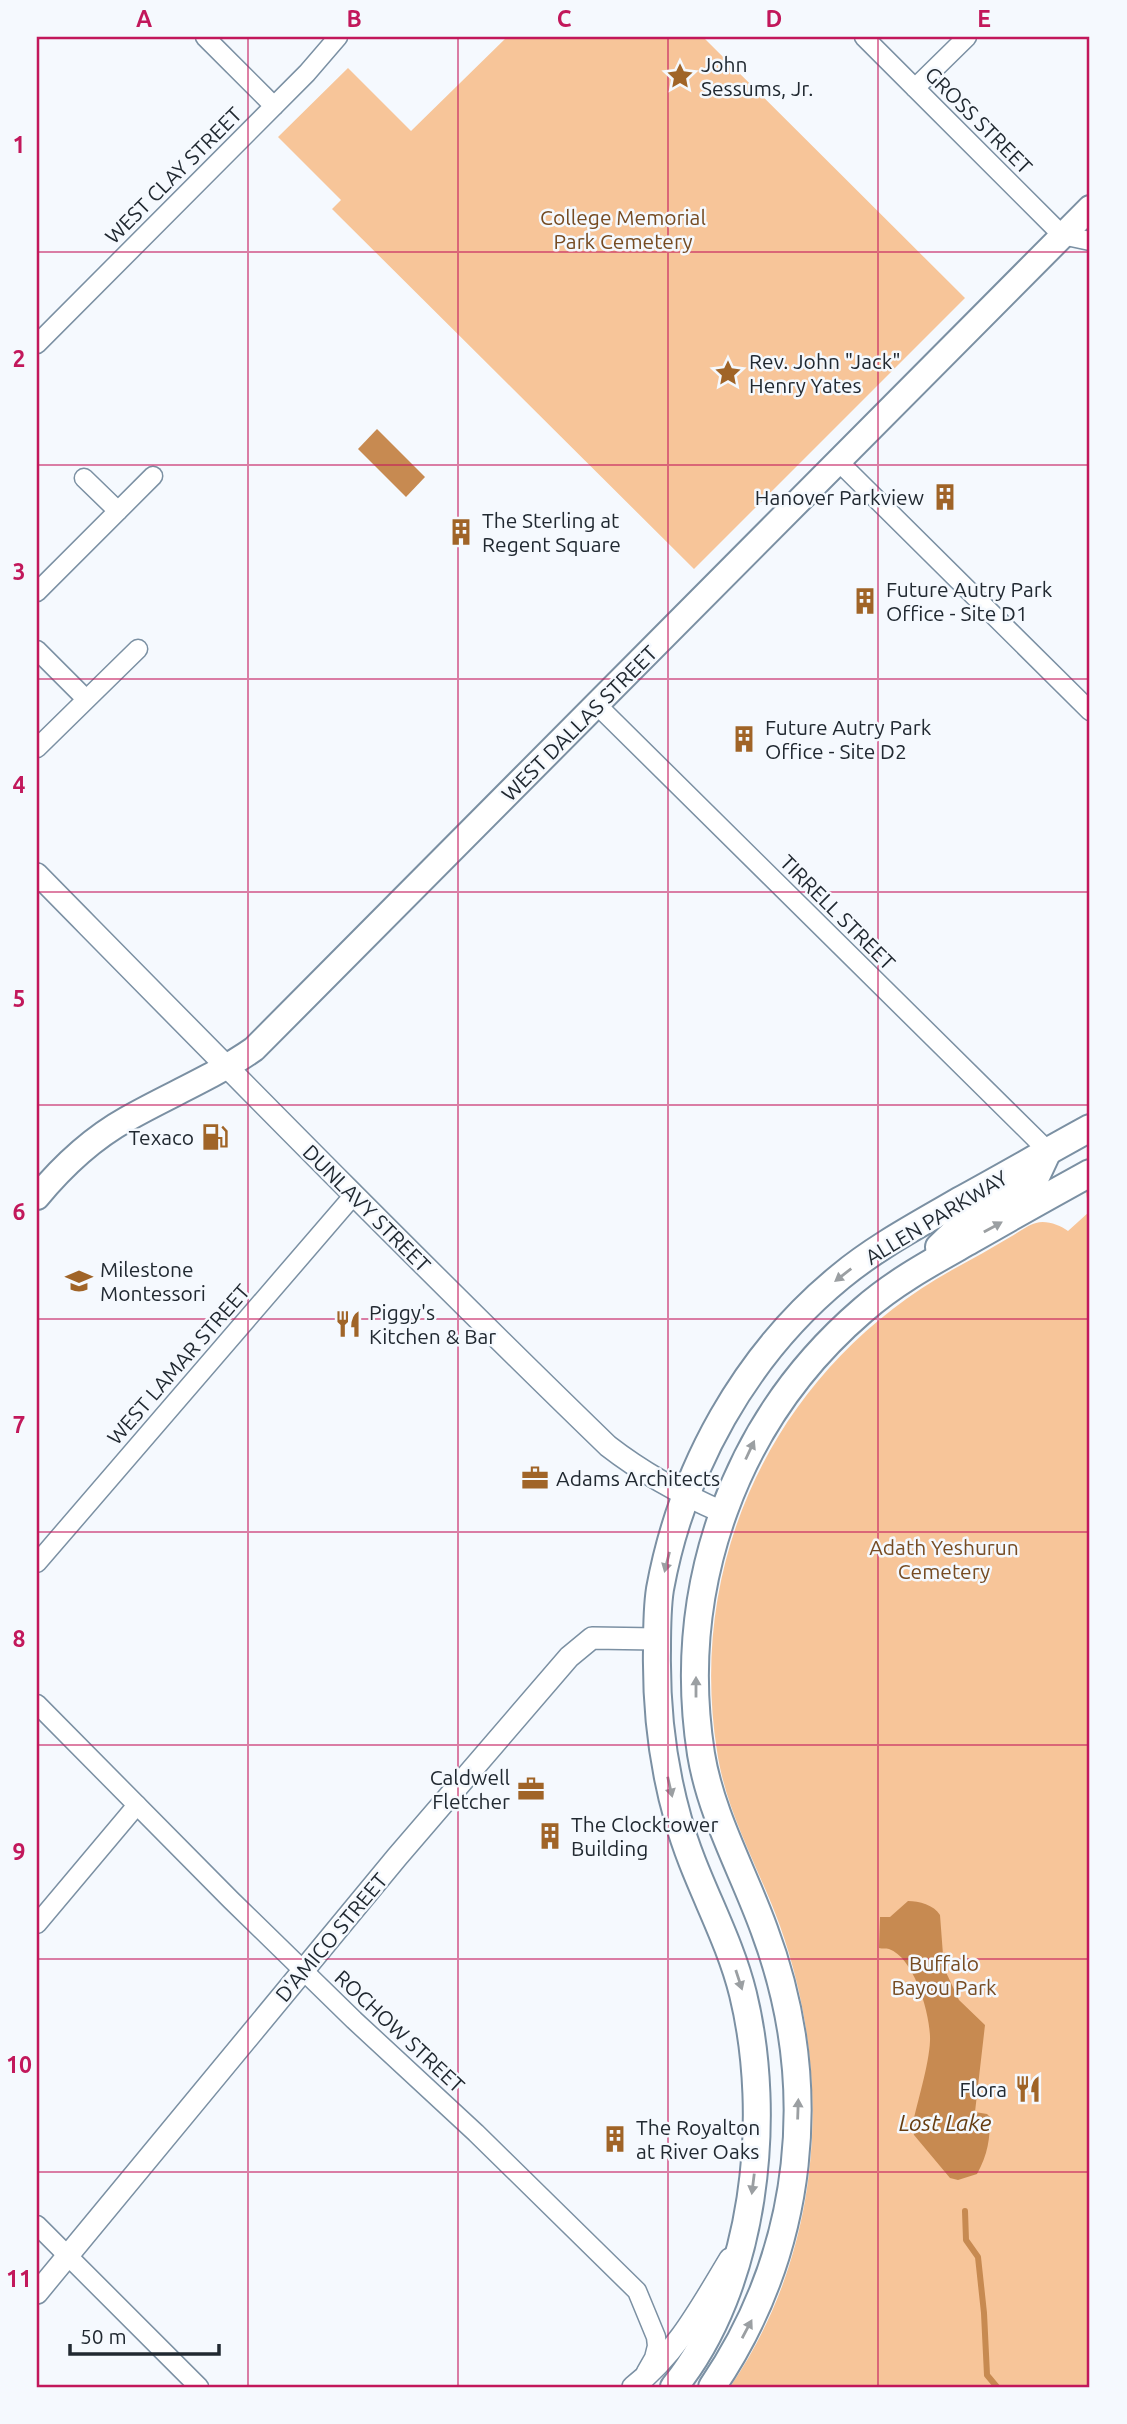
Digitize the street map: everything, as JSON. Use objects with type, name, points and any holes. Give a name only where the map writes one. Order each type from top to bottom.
[{"type":"main road","name":"WEST DALLAS STREET","points":[[37,1197],[87,1147],[125,1120],[228,1067],[254,1049],[1090,208]]},
{"type":"main road","name":"ALLEN PARKWAY","points":[[674,2387],[705,2340],[726,2294],[742,2238],[752,2193],[758,2092],[753,2044],[743,1993],[727,1943],[678,1821],[664,1761],[656,1694],[660,1591],[685,1496],[697,1463],[722,1416],[755,1368],[797,1316],[840,1277],[891,1240],[1090,1128]]},
{"type":"main road","points":[[912,1273],[970,1217],[1034,1181],[1048,1151]]},
{"type":"main road","name":"ALLEN PARKWAY","points":[[712,2387],[732,2358],[758,2308],[777,2254],[797,2147],[799,2098],[794,2044],[782,1984],[764,1928],[712,1797],[702,1756],[696,1695],[697,1637],[702,1595],[722,1512],[753,1442],[785,1394],[832,1339],[865,1308],[912,1273],[1090,1173]]},
{"type":"main road","points":[[707,1895],[746,1883]]},
{"type":"street","points":[[205,37],[274,106]]},
{"type":"street","name":"WEST CLAY STREET","points":[[37,344],[274,106],[338,37]]},
{"type":"street","name":"GROSS STREET","points":[[864,37],[1062,236]]},
{"type":"street","points":[[915,88],[967,37]]},
{"type":"street","points":[[1062,236],[1090,242]]},
{"type":"street","points":[[839,462],[1090,711]]},
{"type":"street","points":[[37,592],[153,476]]},
{"type":"street","points":[[84,478],[118,511]]},
{"type":"street","points":[[37,748],[138,649]]},
{"type":"street","points":[[37,650],[86,699]]},
{"type":"street","name":"TIRRELL STREET","points":[[597,705],[1048,1151]]},
{"type":"street","name":"DUNLAVY STREET","points":[[37,874],[211,1048],[353,1196],[608,1446],[640,1471],[685,1496],[722,1512]]},
{"type":"street","name":"WEST LAMAR STREET","points":[[37,1563],[353,1196]]},
{"type":"street","name":"D'AMICO STREET","points":[[37,2293],[397,1857],[569,1657],[592,1637],[657,1639]]},
{"type":"street","name":"ROCHOW STREET","points":[[37,1703],[303,1971],[476,2133],[637,2291],[653,2326],[657,2346],[654,2358],[637,2384]]},
{"type":"street","points":[[37,1924],[137,1805]]},
{"type":"street","points":[[37,2225],[199,2387]]},
{"type":"street","points":[[637,2384],[660,2363],[683,2335],[704,2305],[742,2238]]},
{"type":"green space","name":"College Memorial Park Cemetery","points":[[507,37],[703,37],[965,298],[694,569],[332,209],[341,200],[278,137],[348,68],[411,131]]},
{"type":"green space","name":"Buffalo Bayou Park","points":[[1090,1190],[1090,2387],[730,2387],[761,2334],[785,2279],[801,2222],[810,2163],[812,2103],[808,2043],[797,1984],[772,1904],[728,1796],[717,1751],[711,1678],[716,1607],[732,1538],[758,1473],[793,1413],[838,1359],[891,1310],[952,1270],[1027,1227],[1044,1222],[1068,1231],[1089,1212],[1086,1192]]},
{"type":"water","points":[[377,429],[425,477],[406,497],[358,449]]},
{"type":"water","name":"Lost Lake","points":[[908,1901],[926,1904],[940,1915],[944,1968],[959,2000],[985,2025],[975,2112],[990,2117],[988,2146],[977,2174],[958,2180],[950,2178],[914,2135],[912,2127],[929,2051],[928,2018],[920,1989],[907,1964],[889,1949],[879,1948],[880,1917],[890,1917]]},
{"type":"waterway","points":[[965,2211],[966,2240],[978,2257],[987,2375],[997,2387]]},
{"type":"place","name":"John Sessums, Jr.","points":[[680,76]]},
{"type":"place","name":"Rev. John \"Jack\" Henry Yates","points":[[728,373]]},
{"type":"place","name":"Hanover Parkview","points":[[945,497]]},
{"type":"place","name":"The Sterling at Regent Square","points":[[461,532]]},
{"type":"place","name":"Future Autry Park Office - Site D1","points":[[865,601]]},
{"type":"place","name":"Future Autry Park Office - Site D2","points":[[744,739]]},
{"type":"place","name":"Texaco","points":[[215,1137]]},
{"type":"place","name":"Milestone Montessori","points":[[79,1281]]},
{"type":"place","name":"Piggy's Kitchen & Bar","points":[[348,1324]]},
{"type":"place","name":"Adams Architects","points":[[535,1478]]},
{"type":"place","name":"Caldwell Fletcher","points":[[531,1789]]},
{"type":"place","name":"The Clocktower Building","points":[[550,1836]]},
{"type":"place","name":"Flora","points":[[1028,2089]]},
{"type":"place","name":"The Royalton at River Oaks","points":[[615,2139]]},
{"type":"park label","name":"Adath Yeshurun Cemetery","points":[[944,1559]]}]
